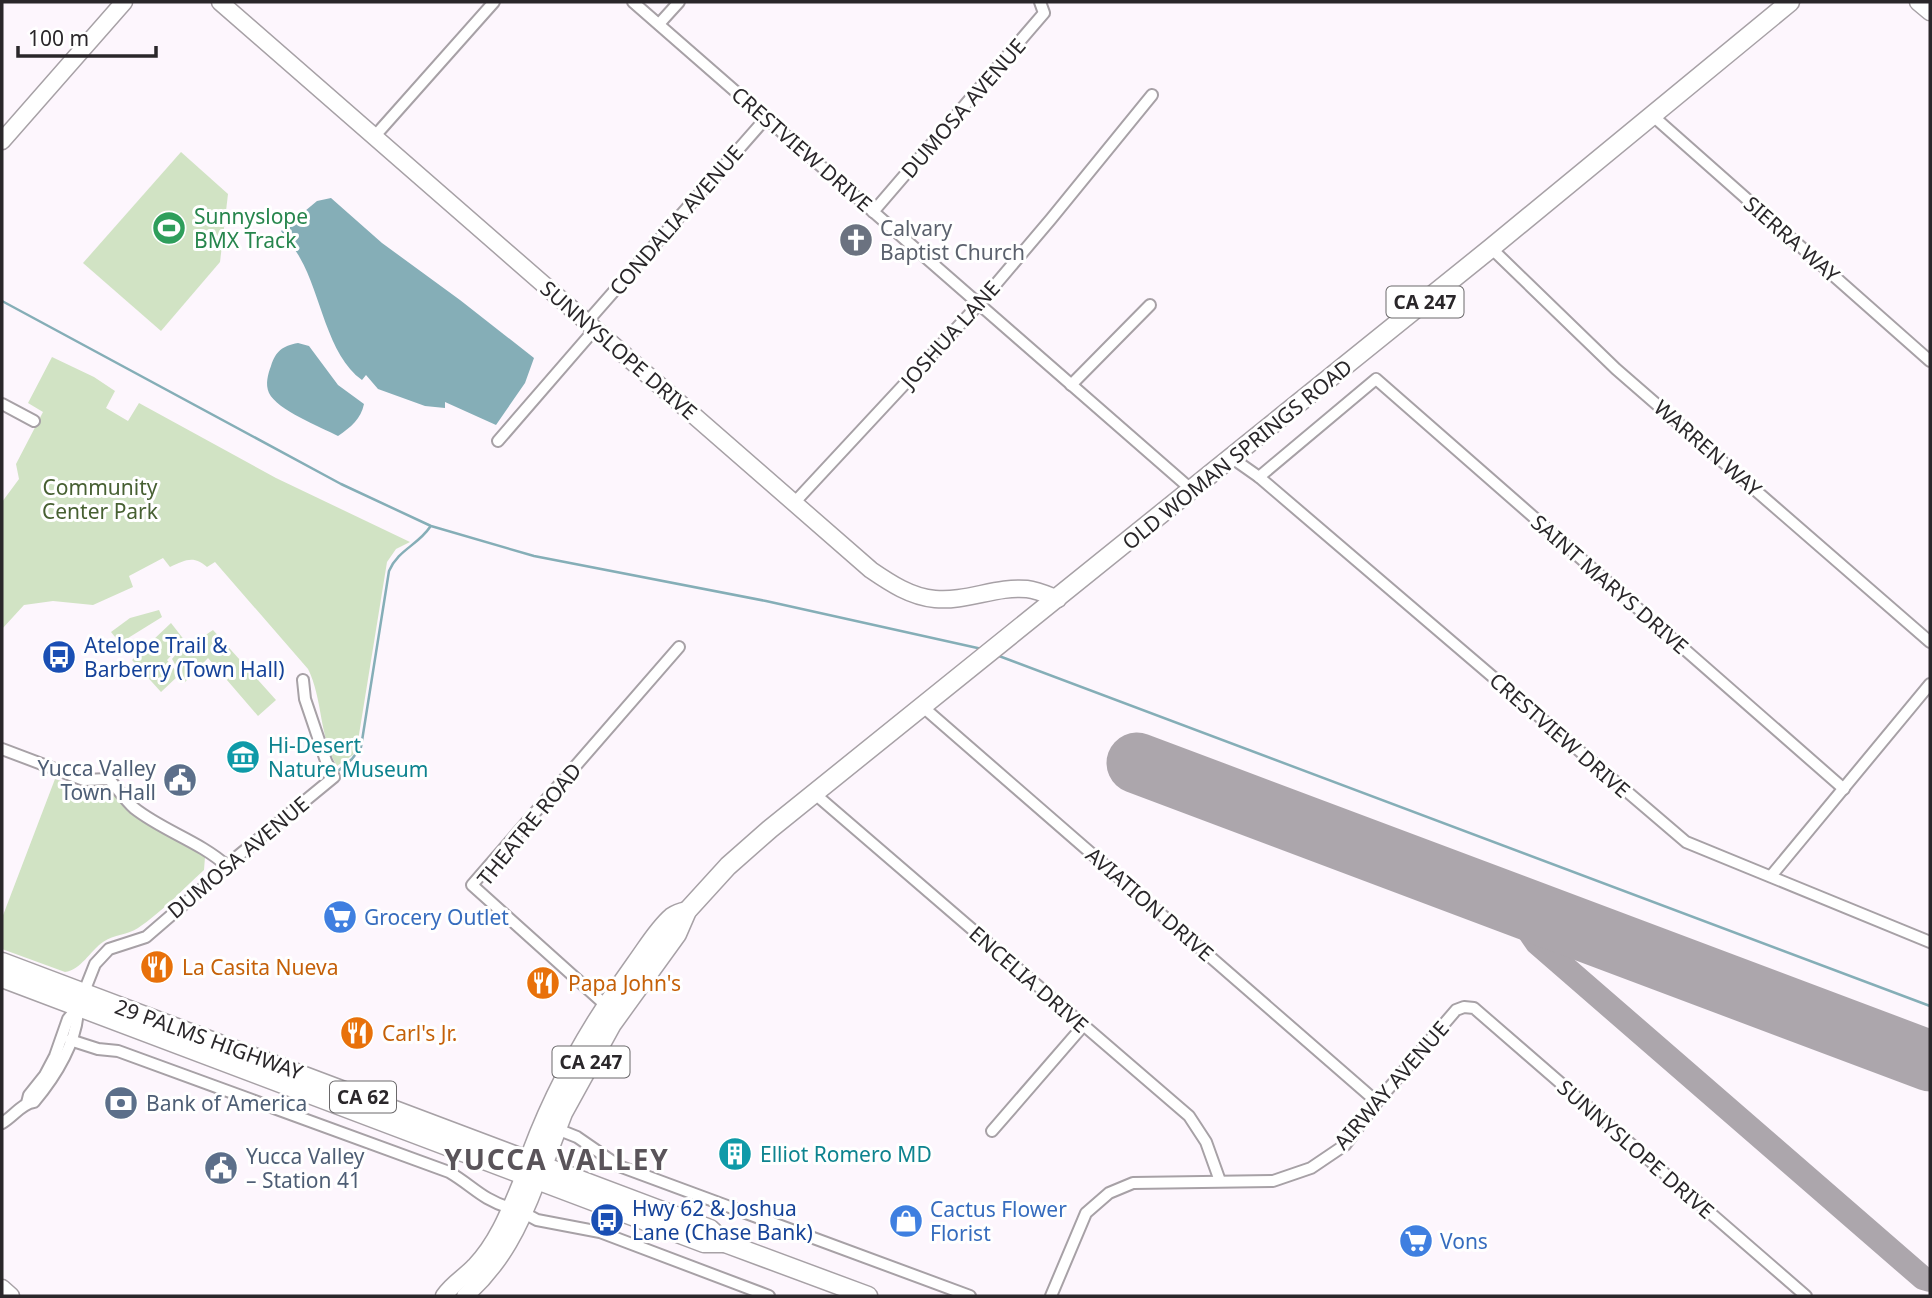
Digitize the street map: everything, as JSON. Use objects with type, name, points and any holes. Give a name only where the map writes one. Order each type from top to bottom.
[{"type":"main road","name":"OLD WOMAN SPRINGS ROAD","points":[[533,1170],[575,1058],[612,1010],[653,939],[674,915],[687,911],[728,866],[770,829],[1232,458],[1790,2]]},
{"type":"main road","name":"29 PALMS HIGHWAY","points":[[2,962],[80,1000]]},
{"type":"main road","name":"29 PALMS HIGHWAY","points":[[2,978],[80,1000],[533,1170],[710,1228],[725,1243],[868,1296]]},
{"type":"main road","name":"OLD WOMAN SPRINGS ROAD","points":[[533,1170],[592,1059],[612,1010]]},
{"type":"street","points":[[2,141],[124,2]]},
{"type":"street","name":"SUNNYSLOPE DRIVE","points":[[220,2],[889,583],[916,595],[934,599],[960,600],[1026,589],[1058,599]]},
{"type":"street","points":[[374,136],[494,2]]},
{"type":"street","name":"CRESTVIEW DRIVE","points":[[633,2],[1192,490]]},
{"type":"street","points":[[659,24],[679,2]]},
{"type":"street","name":"DUMOSA AVENUE","points":[[873,212],[1044,13],[1040,2]]},
{"type":"street","points":[[1917,2],[1930,12]]},
{"type":"street","name":"JOSHUA LANE","points":[[794,503],[979,304],[1152,95]]},
{"type":"street","name":"SIERRA WAY","points":[[1653,116],[1930,361]]},
{"type":"street","name":"CONDALIA AVENUE","points":[[498,441],[766,118]]},
{"type":"street","name":"WARREN WAY","points":[[1491,248],[1616,369],[1930,642]]},
{"type":"street","points":[[1071,384],[1150,305]]},
{"type":"street","name":"SAINT MARYS DRIVE","points":[[1259,477],[1376,379],[1844,789]]},
{"type":"street","points":[[2,405],[34,421]]},
{"type":"street","name":"CRESTVIEW DRIVE","points":[[1232,458],[1259,477],[1686,842],[1930,942]]},
{"type":"street","name":"THEATRE ROAD","points":[[612,1010],[472,886],[679,648]]},
{"type":"street","name":"DUMOSA AVENUE","points":[[2,1123],[13,1117],[27,1102],[29,1095],[45,1075],[95,964],[110,949],[146,937],[334,776],[326,761],[305,699],[303,680]]},
{"type":"street","points":[[1771,876],[1930,684]]},
{"type":"street","name":"AVIATION DRIVE","points":[[923,706],[1377,1102]]},
{"type":"street","points":[[2,749],[84,780],[109,779],[133,807],[198,844],[227,866]]},
{"type":"street","name":"ENCELIA DRIVE","points":[[815,793],[1189,1116],[1206,1142],[1220,1181]]},
{"type":"street","name":"DUMOSA AVENUE","points":[[27,1102],[34,1101],[44,1090],[62,1060],[78,1023],[80,1000]]},
{"type":"street","name":"SUNNYSLOPE DRIVE","points":[[1464,1007],[1474,1008],[1806,1296]]},
{"type":"street","name":"AIRWAY AVENUE","points":[[1051,1296],[1086,1213],[1109,1193],[1133,1183],[1273,1181],[1311,1167],[1345,1145],[1377,1102],[1455,1010],[1464,1007]]},
{"type":"street","points":[[992,1131],[1083,1026]]},
{"type":"street","points":[[70,1040],[98,1049],[118,1051],[449,1172],[480,1196],[537,1220],[600,1232],[769,1296]]},
{"type":"street","points":[[557,1129],[577,1137],[620,1166],[970,1296]]},
{"type":"street","points":[[465,1296],[488,1276],[512,1240],[517,1211],[533,1170]]},
{"type":"street","points":[[444,1296],[451,1286],[474,1267],[517,1211]]},
{"type":"street","points":[[2,1288],[12,1296]]},
{"type":"green space","name":"Sunnyslope BMX Track","points":[[181,152],[228,194],[220,262],[161,331],[83,263]]},
{"type":"green space","name":"Community Center Park","points":[[52,357],[94,377],[115,391],[106,408],[128,421],[139,403],[276,478],[410,542],[396,549],[387,562],[357,747],[353,755],[337,766],[327,743],[308,669],[215,562],[207,567],[198,561],[189,560],[170,567],[163,558],[129,576],[133,587],[93,605],[53,601],[24,605],[2,629],[2,502],[19,479],[16,464],[43,412],[28,403]]},
{"type":"green space","points":[[159,610],[162,617],[120,643],[111,632],[130,618]]},
{"type":"green space","points":[[171,623],[185,641],[167,660],[179,675],[161,692],[132,660]]},
{"type":"green space","points":[[213,630],[276,700],[258,716],[208,658],[185,682],[172,659],[186,642],[195,642]]},
{"type":"green space","points":[[55,779],[90,790],[109,790],[139,819],[205,857],[204,870],[155,915],[134,930],[103,942],[81,964],[65,972],[2,949],[2,918]]},
{"type":"water","points":[[331,198],[382,243],[534,358],[525,383],[496,425],[445,402],[445,408],[425,406],[378,389],[366,375],[362,380],[350,369],[333,340],[300,258],[281,231],[317,201]]},
{"type":"water","points":[[298,343],[309,346],[338,385],[364,404],[355,422],[338,436],[290,412],[269,393],[267,379],[275,356],[280,350]]},
{"type":"waterway","points":[[2,301],[341,484],[431,526],[534,556],[766,601],[982,649]]},
{"type":"waterway","points":[[338,771],[361,747],[389,571],[398,558],[430,527]]},
{"type":"waterway","points":[[999,656],[1930,1006]]},
{"type":"taxiway","points":[[1528,911],[1524,924],[1537,943],[1923,1278],[1930,1280]]},
{"type":"runway","points":[[1137,763],[1930,1061]]},
{"type":"place","name":"Sunnyslope BMX Track","points":[[169,228]]},
{"type":"place","name":"Calvary Baptist Church","points":[[856,240]]},
{"type":"place","name":"Atelope Trail & Barberry (Town Hall)","points":[[59,657]]},
{"type":"place","name":"Hi-Desert Nature Museum","points":[[243,757]]},
{"type":"place","name":"Yucca Valley Town Hall","points":[[180,780]]},
{"type":"place","name":"Grocery Outlet","points":[[340,917]]},
{"type":"place","name":"La Casita Nueva","points":[[157,967]]},
{"type":"place","name":"Papa John's","points":[[543,983]]},
{"type":"place","name":"Carl's Jr.","points":[[357,1033]]},
{"type":"place","name":"Bank of America","points":[[121,1103]]},
{"type":"place","name":"Elliot Romero MD","points":[[735,1154]]},
{"type":"place","name":"Yucca Valley – Station 41","points":[[221,1168]]},
{"type":"place","name":"Hwy 62 & Joshua Lane (Chase Bank)","points":[[607,1220]]},
{"type":"place","name":"Cactus Flower Florist","points":[[906,1221]]},
{"type":"place","name":"Vons","points":[[1416,1241]]},
{"type":"district","name":"YUCCA VALLEY","points":[[557,1159]]}]
